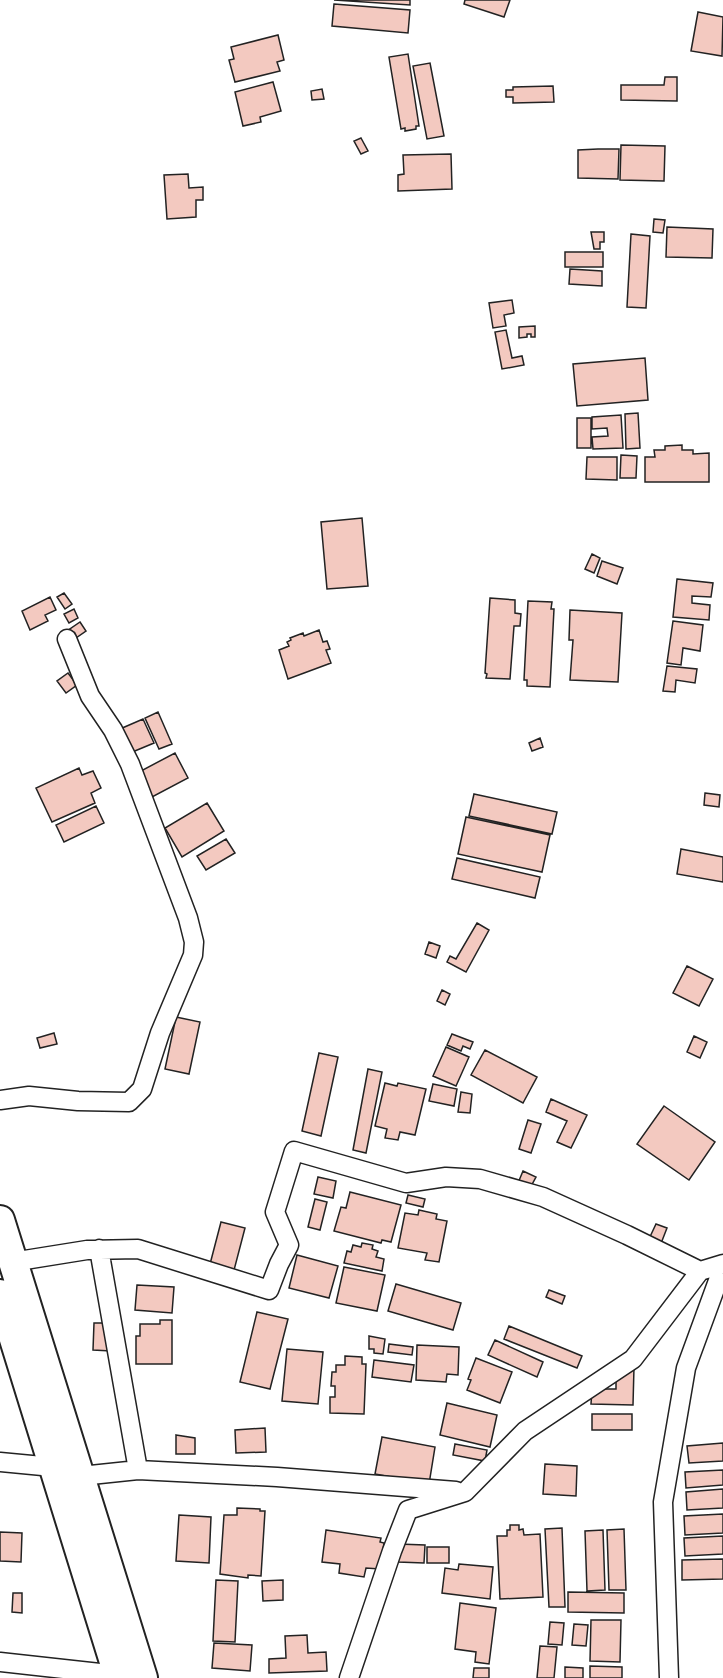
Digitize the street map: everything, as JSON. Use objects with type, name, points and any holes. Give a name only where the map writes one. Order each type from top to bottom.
[{"type":"main road","points":[[0,1220],[81,1476],[127,1677]]},
{"type":"main road","points":[[0,1294],[53,1467],[127,1677]]},
{"type":"street","points":[[0,1100],[29,1096],[129,1102],[135,1098],[142,1089],[160,1033],[193,955],[194,942],[188,918],[130,764],[113,730],[90,696],[67,639]]},
{"type":"street","points":[[12,1262],[99,1249],[138,1249],[269,1290],[289,1245],[275,1212],[294,1151],[406,1183],[446,1177],[480,1179],[543,1197],[700,1271],[723,1266]]},
{"type":"street","points":[[99,1249],[138,1470]]},
{"type":"street","points":[[669,1678],[663,1502],[686,1368],[723,1266]]},
{"type":"street","points":[[349,1678],[408,1510],[465,1492],[525,1431],[633,1359],[700,1271]]},
{"type":"street","points":[[0,1462],[53,1467]]},
{"type":"street","points":[[81,1476],[138,1470],[277,1477],[465,1492]]},
{"type":"street","points":[[0,1662],[127,1677]]},
{"type":"building","points":[[334,0],[410,0],[410,5]]},
{"type":"building","points":[[465,0],[510,0],[504,17],[464,4]]},
{"type":"building","points":[[334,4],[410,10],[408,33],[332,26]]},
{"type":"building","points":[[698,12],[723,17],[722,56],[691,51]]},
{"type":"building","points":[[278,35],[284,60],[277,62],[280,71],[235,82],[229,60],[234,59],[231,47]]},
{"type":"building","points":[[408,54],[419,126],[416,126],[416,129],[405,131],[405,128],[401,129],[389,57]]},
{"type":"building","points":[[430,63],[444,136],[427,139],[413,66]]},
{"type":"building","points":[[665,77],[677,77],[677,101],[621,100],[621,85],[664,85]]},
{"type":"building","points":[[273,82],[281,111],[260,117],[261,122],[243,126],[235,92]]},
{"type":"building","points":[[553,86],[554,102],[513,103],[513,97],[506,97],[506,90],[513,90],[513,87]]},
{"type":"building","points":[[322,89],[324,99],[312,100],[311,91]]},
{"type":"building","points":[[361,138],[368,151],[361,154],[354,141]]},
{"type":"building","points":[[621,145],[665,146],[664,181],[620,180]]},
{"type":"building","points":[[619,149],[618,179],[578,178],[578,150]]},
{"type":"building","points":[[451,154],[452,189],[398,191],[398,175],[404,174],[403,155]]},
{"type":"building","points":[[188,174],[189,188],[203,187],[203,200],[196,200],[196,217],[167,219],[164,175]]},
{"type":"building","points":[[654,219],[665,220],[663,233],[653,232]]},
{"type":"building","points":[[667,227],[713,229],[712,258],[666,257]]},
{"type":"building","points":[[591,232],[604,232],[604,242],[600,242],[600,249],[594,249]]},
{"type":"building","points":[[631,234],[650,236],[646,308],[627,307]]},
{"type":"building","points":[[565,252],[603,252],[603,267],[565,267]]},
{"type":"building","points":[[570,269],[602,271],[602,286],[569,284]]},
{"type":"building","points":[[512,300],[514,313],[504,315],[506,326],[493,328],[489,303]]},
{"type":"building","points":[[535,326],[535,337],[527,334],[527,337],[519,338],[519,327]]},
{"type":"building","points":[[506,330],[512,358],[522,356],[524,365],[502,369],[495,332]]},
{"type":"building","points":[[645,358],[648,400],[577,406],[573,364]]},
{"type":"building","points":[[638,413],[640,448],[626,449],[625,414]]},
{"type":"building","points":[[621,415],[623,448],[593,449],[592,437],[608,436],[607,428],[592,429],[592,417]]},
{"type":"building","points":[[577,418],[591,418],[591,448],[577,448]]},
{"type":"building","points":[[682,445],[682,450],[693,450],[693,454],[709,453],[709,482],[645,482],[645,457],[655,457],[654,450],[665,450],[665,446]]},
{"type":"building","points":[[621,455],[637,456],[636,478],[620,478]]},
{"type":"building","points":[[587,457],[617,457],[617,480],[586,479]]},
{"type":"building","points":[[362,518],[368,586],[327,589],[321,522]]},
{"type":"building","points":[[592,554],[600,558],[594,573],[585,569]]},
{"type":"building","points":[[602,561],[623,568],[617,584],[597,576]]},
{"type":"building","points":[[677,579],[713,583],[711,597],[692,596],[692,603],[710,605],[709,620],[673,617]]},
{"type":"building","points":[[64,593],[72,604],[65,609],[57,597]]},
{"type":"building","points":[[50,597],[56,610],[45,615],[48,621],[30,630],[22,611]]},
{"type":"building","points":[[490,598],[515,600],[515,613],[521,614],[520,626],[514,626],[510,679],[486,678]]},
{"type":"building","points":[[528,601],[552,602],[551,609],[554,609],[550,687],[527,686],[527,680],[524,680]]},
{"type":"building","points":[[74,609],[78,618],[69,623],[64,614]]},
{"type":"building","points":[[570,610],[622,613],[618,682],[570,680],[573,640],[569,640]]},
{"type":"building","points":[[673,621],[703,625],[700,651],[683,648],[681,665],[667,663]]},
{"type":"building","points":[[80,622],[86,631],[73,640],[67,631]]},
{"type":"building","points":[[319,630],[323,642],[327,641],[330,649],[326,650],[331,663],[288,679],[279,650],[289,646],[287,642],[291,640],[290,638]]},
{"type":"building","points":[[667,666],[697,669],[695,683],[676,680],[675,692],[663,691]]},
{"type":"building","points":[[68,673],[77,685],[66,693],[57,681]]},
{"type":"building","points":[[158,712],[172,744],[159,749],[145,718]]},
{"type":"building","points":[[143,719],[154,743],[130,753],[120,729]]},
{"type":"building","points":[[540,738],[543,747],[532,751],[529,743]]},
{"type":"building","points":[[175,753],[188,778],[152,797],[139,772]]},
{"type":"building","points":[[79,768],[82,775],[93,771],[101,788],[91,793],[95,803],[52,822],[36,788]]},
{"type":"building","points":[[705,793],[720,795],[719,807],[704,805]]},
{"type":"building","points":[[474,794],[557,812],[552,834],[469,816]]},
{"type":"building","points":[[207,803],[224,831],[182,857],[165,828]]},
{"type":"building","points":[[96,806],[104,823],[64,842],[56,825]]},
{"type":"building","points":[[466,817],[550,835],[542,872],[458,854]]},
{"type":"building","points":[[226,839],[235,853],[206,870],[197,856]]},
{"type":"building","points":[[681,849],[723,857],[723,882],[677,874]]},
{"type":"building","points":[[457,858],[540,877],[535,898],[452,879]]},
{"type":"building","points":[[477,923],[489,930],[466,972],[447,962],[450,956],[456,959]]},
{"type":"building","points":[[429,942],[440,946],[436,958],[425,954]]},
{"type":"building","points":[[687,966],[713,979],[699,1006],[673,993]]},
{"type":"building","points":[[442,990],[450,994],[445,1005],[437,1001]]},
{"type":"building","points":[[176,1017],[200,1022],[189,1074],[165,1069]]},
{"type":"building","points":[[54,1033],[57,1044],[40,1048],[37,1038]]},
{"type":"building","points":[[452,1034],[473,1042],[470,1049],[463,1046],[461,1051],[447,1045]]},
{"type":"building","points":[[694,1036],[707,1042],[700,1058],[687,1052]]},
{"type":"building","points":[[446,1047],[469,1057],[456,1086],[433,1076]]},
{"type":"building","points":[[485,1050],[537,1077],[523,1103],[471,1075]]},
{"type":"building","points":[[319,1053],[338,1057],[321,1136],[302,1131]]},
{"type":"building","points":[[368,1069],[382,1072],[366,1153],[353,1150]]},
{"type":"building","points":[[385,1083],[397,1086],[398,1083],[426,1089],[415,1135],[400,1132],[398,1140],[385,1138],[387,1129],[375,1126]]},
{"type":"building","points":[[433,1084],[457,1089],[454,1106],[429,1101]]},
{"type":"building","points":[[461,1092],[472,1094],[470,1113],[458,1112]]},
{"type":"building","points":[[551,1099],[587,1115],[571,1148],[557,1142],[567,1121],[546,1112]]},
{"type":"building","points":[[664,1106],[715,1142],[689,1180],[637,1144]]},
{"type":"building","points":[[528,1120],[541,1124],[531,1153],[519,1149]]},
{"type":"building","points":[[523,1171],[536,1177],[530,1188],[518,1183]]},
{"type":"building","points":[[318,1177],[336,1181],[333,1198],[314,1194]]},
{"type":"building","points":[[350,1192],[401,1205],[391,1242],[382,1240],[381,1243],[334,1231],[341,1207],[346,1208]]},
{"type":"building","points":[[408,1195],[425,1199],[423,1207],[406,1203]]},
{"type":"building","points":[[315,1199],[327,1202],[320,1230],[308,1227]]},
{"type":"building","points":[[419,1210],[437,1214],[436,1219],[447,1221],[439,1262],[425,1260],[427,1253],[398,1248],[405,1213],[418,1215]]},
{"type":"building","points":[[221,1222],[245,1228],[233,1274],[209,1268]]},
{"type":"building","points":[[656,1224],[667,1228],[660,1246],[648,1241]]},
{"type":"building","points":[[362,1243],[373,1245],[372,1249],[378,1251],[376,1257],[384,1259],[382,1271],[344,1263],[347,1251],[351,1252],[353,1245],[361,1247]]},
{"type":"building","points":[[297,1255],[338,1266],[329,1298],[289,1288]]},
{"type":"building","points":[[344,1267],[385,1275],[377,1311],[336,1303]]},
{"type":"building","points":[[396,1284],[461,1303],[453,1330],[388,1311]]},
{"type":"building","points":[[137,1285],[174,1287],[172,1313],[135,1310]]},
{"type":"building","points":[[549,1290],[565,1296],[562,1304],[546,1297]]},
{"type":"building","points":[[257,1312],[288,1319],[270,1389],[240,1382]]},
{"type":"building","points":[[160,1320],[172,1320],[172,1364],[136,1364],[136,1336],[140,1336],[140,1324],[160,1324]]},
{"type":"building","points":[[94,1323],[111,1323],[111,1351],[93,1350]]},
{"type":"building","points":[[509,1326],[582,1356],[577,1368],[504,1339]]},
{"type":"building","points":[[369,1336],[385,1339],[383,1354],[374,1353],[374,1349],[369,1349]]},
{"type":"building","points":[[495,1340],[543,1362],[537,1377],[488,1355]]},
{"type":"building","points":[[389,1344],[413,1347],[412,1355],[388,1352]]},
{"type":"building","points":[[417,1345],[459,1347],[458,1375],[447,1374],[446,1382],[416,1380]]},
{"type":"building","points":[[287,1349],[323,1352],[318,1404],[282,1401]]},
{"type":"building","points":[[345,1356],[362,1357],[362,1364],[366,1364],[364,1414],[330,1413],[330,1397],[335,1397],[335,1386],[331,1386],[332,1372],[336,1372],[336,1365],[345,1365]]},
{"type":"building","points":[[476,1358],[512,1372],[500,1403],[467,1390],[471,1380],[468,1379]]},
{"type":"building","points":[[374,1360],[414,1365],[411,1382],[372,1377]]},
{"type":"building","points":[[621,1367],[634,1367],[633,1405],[591,1404],[592,1389],[616,1389],[616,1378],[621,1378]]},
{"type":"building","points":[[447,1403],[497,1415],[490,1447],[440,1435]]},
{"type":"building","points":[[592,1414],[632,1414],[632,1430],[592,1430]]},
{"type":"building","points":[[265,1428],[266,1452],[236,1453],[235,1430]]},
{"type":"building","points":[[176,1435],[195,1438],[195,1454],[176,1454]]},
{"type":"building","points":[[382,1437],[435,1447],[429,1484],[375,1474]]},
{"type":"building","points":[[723,1443],[723,1461],[689,1463],[687,1446]]},
{"type":"building","points":[[455,1444],[487,1450],[485,1461],[453,1455]]},
{"type":"building","points":[[545,1464],[577,1466],[576,1496],[543,1494]]},
{"type":"building","points":[[723,1470],[723,1485],[686,1488],[685,1472]]},
{"type":"building","points":[[723,1489],[723,1508],[687,1510],[686,1492]]},
{"type":"building","points":[[237,1508],[265,1511],[261,1576],[248,1575],[248,1578],[220,1574],[224,1515],[237,1515]]},
{"type":"building","points":[[723,1514],[723,1533],[685,1535],[684,1516]]},
{"type":"building","points":[[179,1515],[211,1517],[209,1563],[176,1561]]},
{"type":"building","points":[[510,1525],[519,1525],[519,1530],[523,1529],[524,1535],[540,1534],[543,1597],[500,1599],[497,1536],[507,1536]]},
{"type":"building","points":[[562,1528],[565,1607],[549,1607],[545,1529]]},
{"type":"building","points":[[624,1529],[626,1590],[609,1590],[607,1530]]},
{"type":"building","points":[[326,1530],[381,1538],[380,1542],[384,1543],[380,1569],[366,1568],[364,1577],[339,1573],[340,1564],[322,1562]]},
{"type":"building","points":[[603,1530],[605,1590],[587,1591],[585,1531]]},
{"type":"building","points":[[0,1532],[22,1533],[21,1562],[0,1561]]},
{"type":"building","points":[[723,1536],[723,1554],[685,1556],[684,1538]]},
{"type":"building","points":[[398,1544],[425,1545],[424,1563],[398,1562]]},
{"type":"building","points":[[427,1547],[449,1547],[449,1563],[427,1563]]},
{"type":"building","points":[[723,1559],[723,1579],[682,1580],[682,1560]]},
{"type":"building","points":[[459,1564],[493,1567],[490,1599],[442,1593],[445,1568],[458,1570]]},
{"type":"building","points":[[216,1580],[238,1581],[235,1642],[213,1641]]},
{"type":"building","points":[[283,1580],[283,1600],[263,1601],[262,1581]]},
{"type":"building","points":[[568,1592],[624,1593],[624,1613],[568,1612]]},
{"type":"building","points":[[13,1593],[22,1593],[22,1613],[12,1612]]},
{"type":"building","points":[[460,1603],[496,1608],[489,1664],[475,1662],[476,1652],[455,1649]]},
{"type":"building","points":[[591,1620],[621,1620],[620,1662],[590,1661]]},
{"type":"building","points":[[550,1622],[564,1623],[562,1645],[548,1644]]},
{"type":"building","points":[[574,1624],[588,1625],[586,1646],[572,1645]]},
{"type":"building","points":[[307,1635],[308,1653],[326,1652],[327,1671],[269,1673],[269,1659],[286,1658],[285,1636]]},
{"type":"building","points":[[214,1643],[252,1645],[250,1671],[212,1668]]},
{"type":"building","points":[[540,1646],[557,1647],[554,1678],[537,1678]]},
{"type":"building","points":[[590,1666],[622,1667],[622,1678],[590,1678]]},
{"type":"building","points":[[565,1667],[583,1668],[583,1678],[565,1678]]},
{"type":"building","points":[[474,1668],[489,1668],[489,1678],[473,1678]]}]
